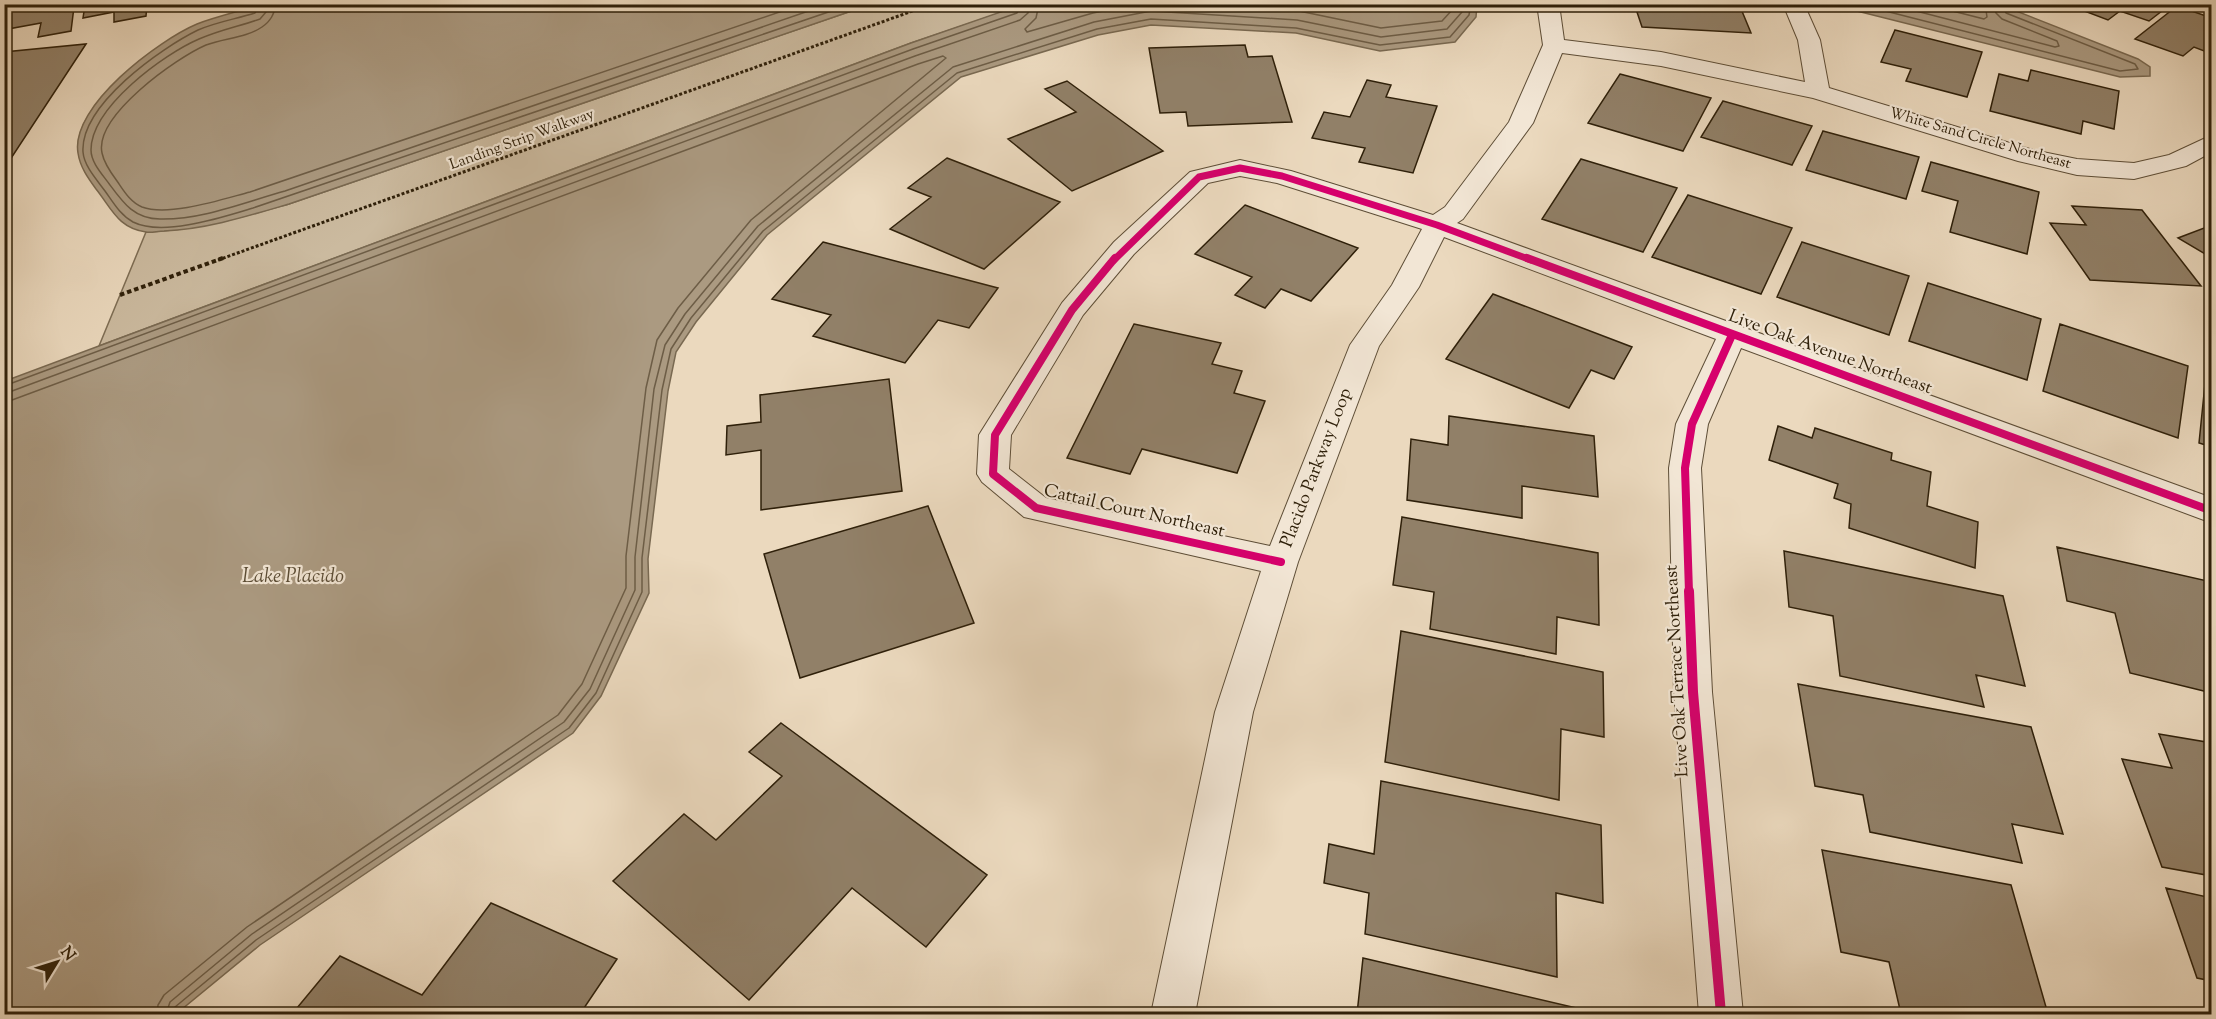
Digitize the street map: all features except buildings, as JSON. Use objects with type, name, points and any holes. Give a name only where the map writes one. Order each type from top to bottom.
[{"type":"street","points":[[1548,4],[1554,45]]},
{"type":"street","points":[[1793,4],[1809,40],[1818,92]]},
{"type":"street","name":"White Sand Circle Northeast","points":[[1554,45],[1661,59],[1818,92],[2027,156],[2077,167],[2133,171],[2176,161],[2211,142]]},
{"type":"street","name":"Placido Parkway Loop","points":[[1173,1014],[1234,712],[1281,562],[1365,345],[1405,287],[1437,225],[1454,213],[1521,123],[1554,45]]},
{"type":"street","name":"Cattail Court Northeast","points":[[1281,562],[1036,508],[993,474],[995,435],[1072,310],[1124,248],[1199,177],[1240,168],[1282,176],[1437,225]]},
{"type":"street","name":"Live Oak Avenue Northeast","points":[[1437,225],[2211,511]]},
{"type":"street","name":"Live Oak Terrace Northeast","points":[[1721,1014],[1693,692],[1685,468],[1692,424],[1732,335]]},
{"type":"shaded area","points":[[869,5],[1024,5],[911,43],[99,346],[146,232],[201,226],[289,204]]},
{"type":"water","points":[[263,4],[869,5],[289,204],[227,221],[180,230],[148,232],[136,230],[122,222],[87,176],[81,163],[78,153],[79,135],[88,115],[120,77],[161,44],[197,24]]},
{"type":"water","name":"Lake Placido","points":[[1024,4],[1477,5],[1476,17],[1455,42],[1380,51],[1296,33],[1151,25],[1098,35],[961,77],[767,235],[696,322],[676,352],[668,391],[648,559],[649,593],[601,696],[573,733],[260,945],[176,1014],[5,1014],[5,381],[911,43]]},
{"type":"water","points":[[1833,5],[2001,5],[2138,59],[2150,67],[2150,76],[2120,77]]},
{"type":"cycle path","points":[[1281,562],[1036,508],[993,474],[995,435],[1072,310],[1124,248],[1199,177],[1240,168],[1282,176],[1437,225],[2212,511]]},
{"type":"cycle path","points":[[1721,1014],[1693,692],[1685,468],[1692,424],[1732,335]]}]
